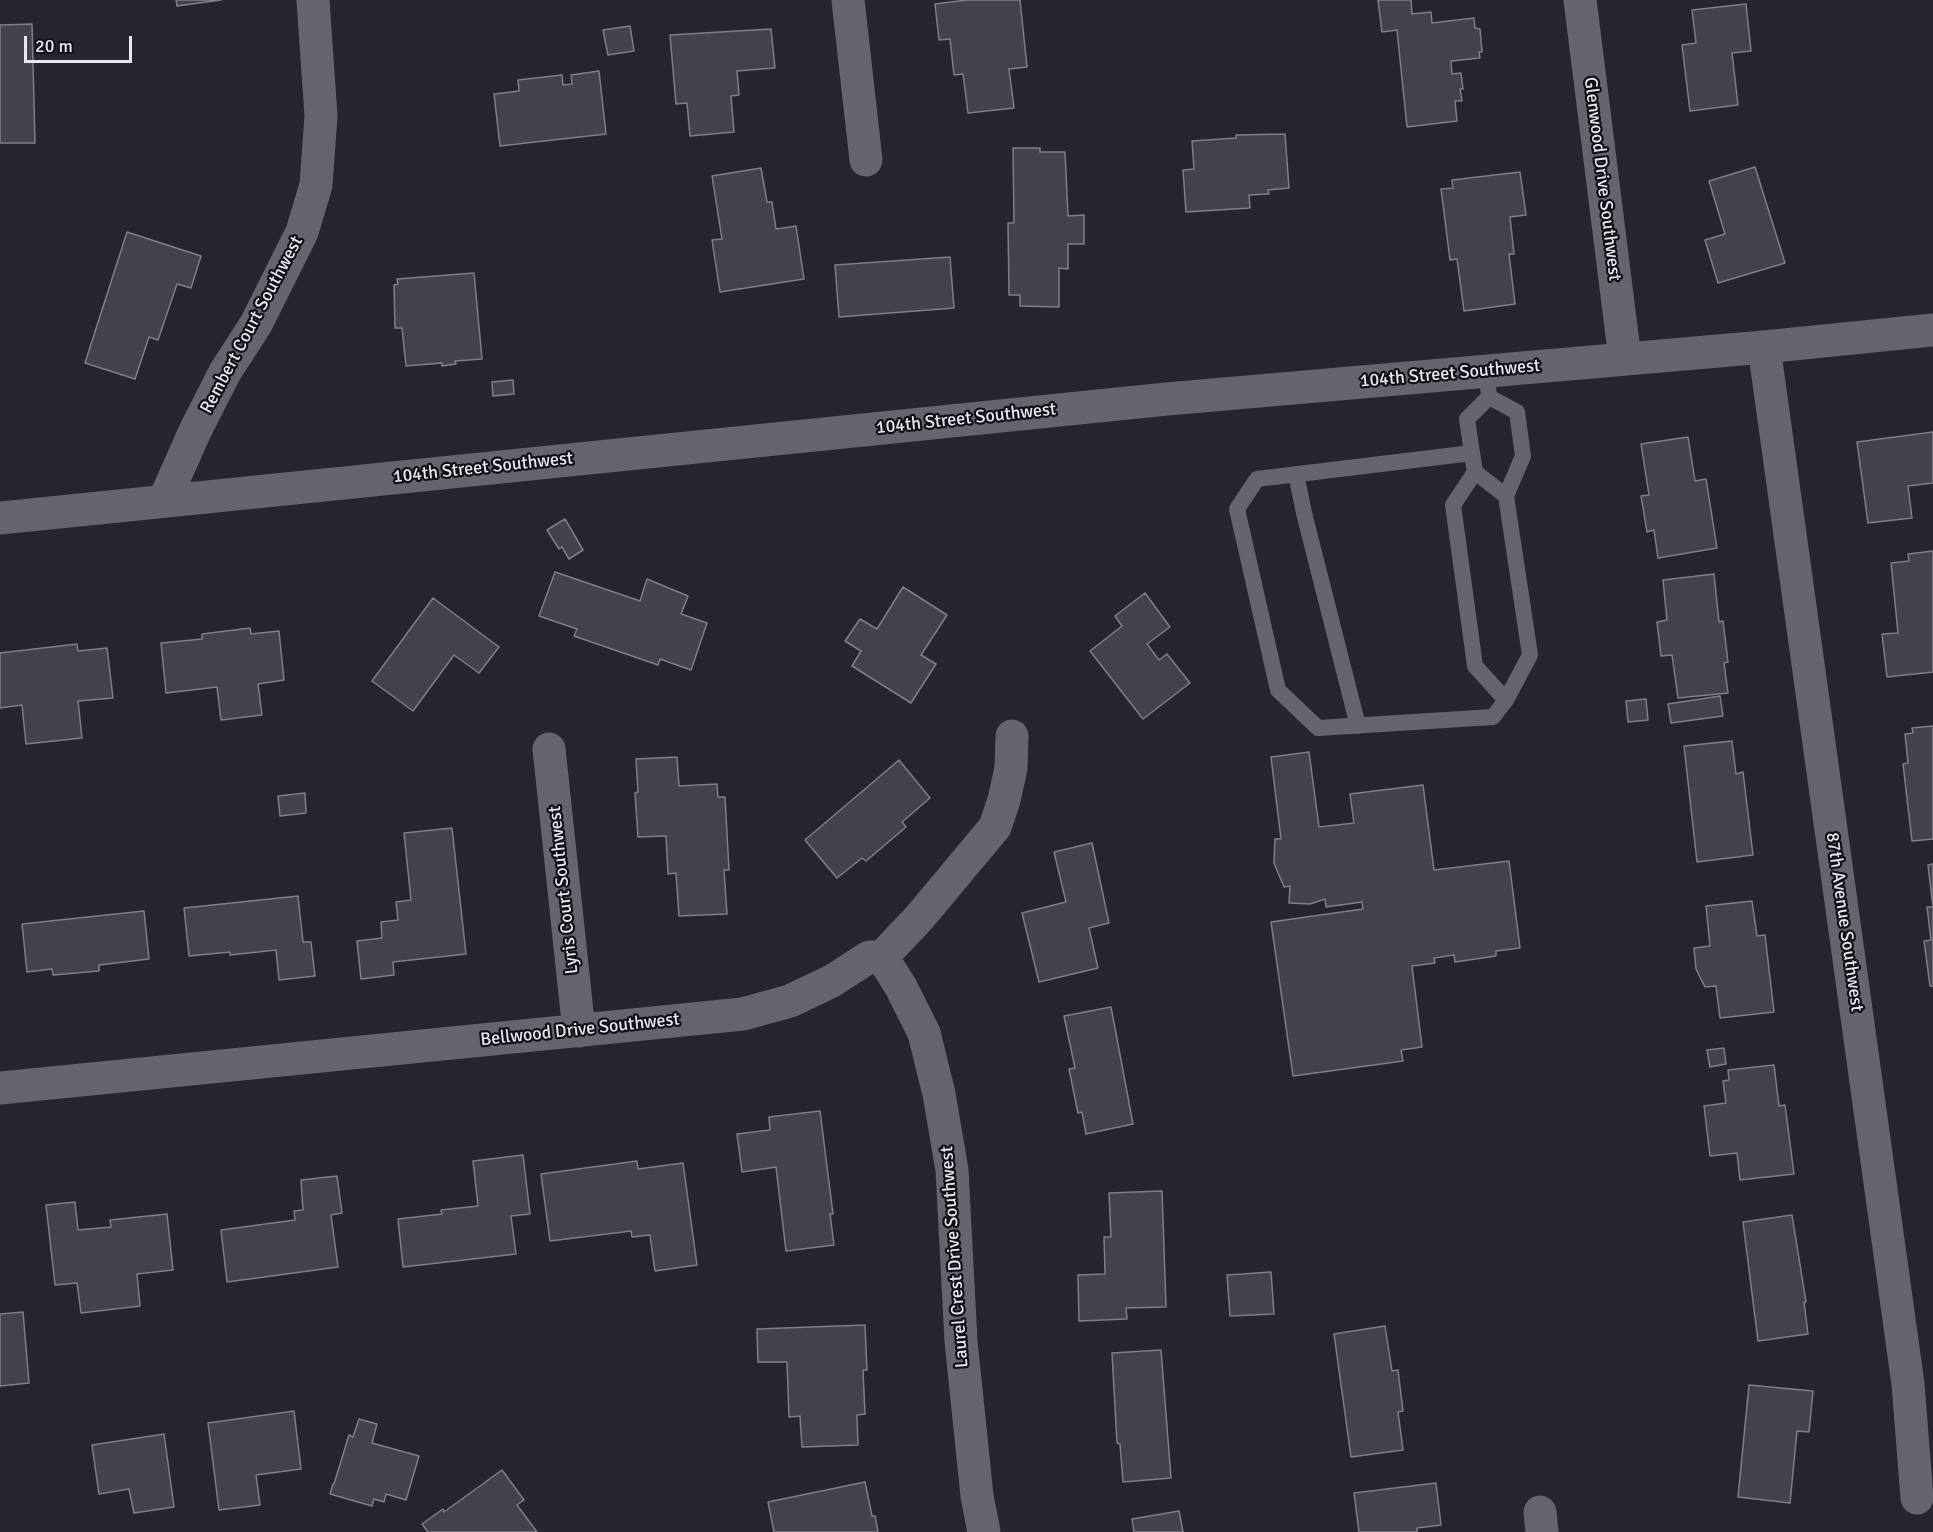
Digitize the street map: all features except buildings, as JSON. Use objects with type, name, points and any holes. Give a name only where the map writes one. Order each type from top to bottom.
[{"type":"street","name":"Rembert Court Southwest","points":[[164,501],[195,431],[225,372],[256,324],[302,232],[316,185],[321,116],[313,0]]},
{"type":"street","points":[[848,0],[866,160]]},
{"type":"street","name":"Glenwood Drive Southwest","points":[[1580,0],[1625,359]]},
{"type":"street","name":"104th Street Southwest","points":[[0,518],[1167,399],[1488,384],[1625,359],[1933,330]]},
{"type":"street","name":"87th Avenue Southwest","points":[[1764,347],[1920,1383],[1917,1498]]},
{"type":"street","name":"Bellwood Drive Southwest","points":[[0,1088],[743,1014],[790,1001],[832,981],[870,957],[882,957],[919,918],[995,827],[1011,768],[1012,736]]},
{"type":"street","name":"Lyris Court Southwest","points":[[549,749],[579,1031]]},
{"type":"street","name":"Laurel Crest Drive Southwest","points":[[882,957],[901,987],[924,1033],[939,1094],[952,1170],[961,1341],[977,1496],[984,1532]]},
{"type":"lane","points":[[1472,453],[1257,480],[1237,509],[1278,690],[1318,728],[1493,717],[1506,700],[1530,655],[1506,496],[1522,456],[1517,412],[1488,384],[1467,419],[1475,472],[1453,505],[1475,666],[1506,700]]},
{"type":"lane","points":[[1475,472],[1506,496]]},
{"type":"lane","points":[[1296,474],[1358,726]]}]
